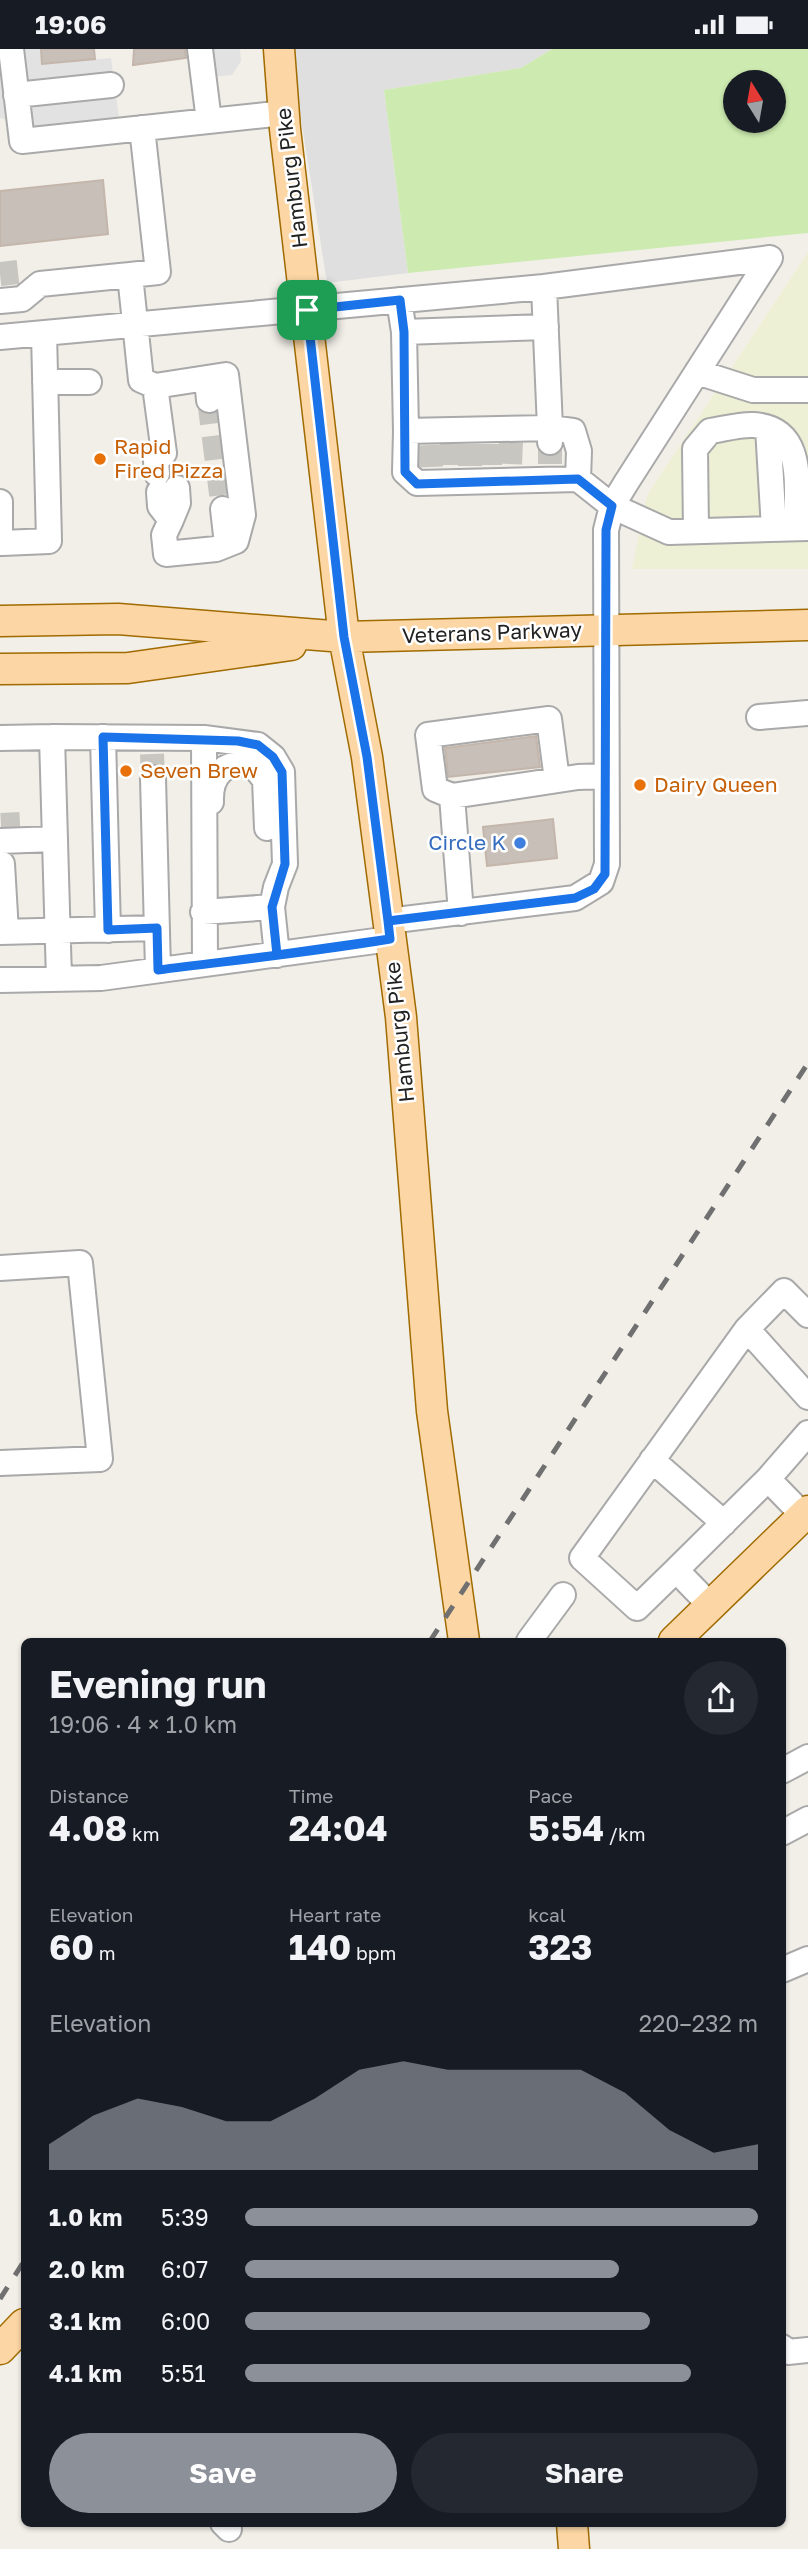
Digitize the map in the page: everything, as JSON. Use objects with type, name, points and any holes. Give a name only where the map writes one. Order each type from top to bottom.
[{"type":"main road","name":"Hamburg Pike","points":[[279,49],[344,637],[367,757],[401,1017],[432,1411],[464,1638]]},
{"type":"main road","name":"Veterans Parkway","points":[[0,621],[118,619],[344,637],[808,625]]},
{"type":"main road","name":"Veterans Parkway","points":[[0,669],[128,668],[344,637]]},
{"type":"main road","points":[[677,1638],[806,1513]]},
{"type":"main road","points":[[0,2349],[21,2327]]},
{"type":"main road","points":[[572,2527],[575,2549]]},
{"type":"street","points":[[11,49],[22,141],[284,113]]},
{"type":"street","points":[[200,49],[209,121]]},
{"type":"street","points":[[16,95],[111,85]]},
{"type":"street","points":[[0,301],[22,299],[40,284],[158,272],[142,128]]},
{"type":"street","points":[[0,337],[544,287],[770,258],[612,506],[606,530],[607,864],[601,882],[594,889],[575,898],[461,913],[277,955],[59,979],[0,980]]},
{"type":"street","points":[[18,272],[40,284]]},
{"type":"street","points":[[130,275],[141,380],[155,386],[208,389],[226,375],[243,515],[236,541],[216,549],[166,554],[167,528],[160,506],[165,476],[155,386]]},
{"type":"street","points":[[487,454],[546,327],[544,287]]},
{"type":"street","points":[[400,300],[404,332],[487,454],[578,479],[612,506],[669,532],[793,528],[794,449],[780,433],[760,426],[710,431],[695,449],[696,531]]},
{"type":"street","points":[[404,332],[546,327]]},
{"type":"street","points":[[0,502],[1,543],[48,541],[44,333]]},
{"type":"street","points":[[697,372],[753,390],[808,390]]},
{"type":"street","points":[[45,382],[89,382]]},
{"type":"street","points":[[753,390],[760,426]]},
{"type":"street","points":[[487,454],[573,431],[579,451],[578,479]]},
{"type":"street","points":[[223,509],[227,544]]},
{"type":"street","points":[[759,717],[808,713]]},
{"type":"street","points":[[557,780],[549,719],[428,735],[435,789],[452,796],[557,780],[606,776]]},
{"type":"street","points":[[52,737],[48,839],[58,930],[59,979]]},
{"type":"street","points":[[103,737],[108,930]]},
{"type":"street","points":[[0,738],[103,737],[152,757],[204,738],[258,745],[273,757],[282,772],[285,864],[274,897]]},
{"type":"street","points":[[204,738],[205,964]]},
{"type":"street","points":[[152,757],[158,970]]},
{"type":"street","points":[[204,902],[212,882],[211,793],[214,777],[225,767],[239,762],[253,765],[265,781],[277,955]]},
{"type":"street","points":[[452,796],[461,913]]},
{"type":"street","points":[[48,839],[5,836],[3,932],[157,928]]},
{"type":"street","points":[[204,902],[274,897]]},
{"type":"street","points":[[0,1268],[80,1263],[100,1459],[0,1463]]},
{"type":"street","points":[[808,1315],[784,1291],[747,1329],[582,1558],[637,1608],[768,1479],[808,1433]]},
{"type":"street","points":[[747,1329],[808,1397]]},
{"type":"street","points":[[652,1460],[724,1523]]},
{"type":"street","points":[[768,1479],[806,1513]]},
{"type":"street","points":[[676,1570],[710,1606]]},
{"type":"street","points":[[531,1638],[563,1595]]},
{"type":"street","points":[[786,1769],[808,1757]]},
{"type":"street","points":[[786,1831],[808,1819]]},
{"type":"street","points":[[786,1968],[808,1959]]},
{"type":"street","points":[[786,2350],[808,2350]]},
{"type":"shaded area","points":[[0,49],[41,49],[43,64],[111,58],[119,118],[36,128],[0,118]]},
{"type":"shaded area","points":[[176,49],[240,49],[241,61],[232,75],[211,77],[192,54],[177,60]]},
{"type":"shaded area","points":[[290,49],[552,49],[521,68],[384,90],[408,273],[327,283]]},
{"type":"green space","points":[[552,49],[808,49],[808,233],[408,273],[384,90],[521,68]]},
{"type":"green space","points":[[808,252],[808,569],[632,569],[647,495]]},
{"type":"building","points":[[41,49],[94,49],[95,59],[42,64]]},
{"type":"building","points":[[134,49],[185,49],[186,58],[133,65]]},
{"type":"building","points":[[103,180],[108,234],[0,246],[0,191]]},
{"type":"building","name":"Circle K","points":[[536,736],[540,767],[448,777],[445,748]]},
{"type":"building","name":"Circle K","points":[[553,819],[557,858],[487,866],[483,827]]},
{"type":"tunnel","points":[[0,274],[18,272]]},
{"type":"tunnel","points":[[209,400],[223,509]]},
{"type":"tunnel","points":[[510,464],[511,442]]},
{"type":"tunnel","points":[[550,442],[550,464]]},
{"type":"tunnel","points":[[452,444],[452,465]]},
{"type":"tunnel","points":[[470,444],[470,466]]},
{"type":"tunnel","points":[[490,444],[490,465]]},
{"type":"tunnel","points":[[430,445],[431,467]]},
{"type":"tunnel","points":[[152,754],[153,778]]},
{"type":"tunnel","points":[[1,825],[20,824]]},
{"type":"railway","points":[[432,1638],[808,1063]]},
{"type":"railway","points":[[0,2299],[21,2266]]},
{"type":"place","name":"Rapid Fired Pizza","points":[[100,459]]},
{"type":"place","name":"Seven Brew","points":[[126,771]]},
{"type":"place","name":"Dairy Queen","points":[[640,785]]},
{"type":"place","name":"Circle K","points":[[520,843]]},
{"type":"route","points":[[307,310],[344,637],[367,757],[390,939],[355,945],[277,955],[158,970],[157,928],[108,930],[103,737],[238,741],[258,745],[273,757],[282,772],[285,864],[272,907],[277,955],[390,939],[388,921],[575,898],[594,889],[605,874],[606,530],[612,506],[578,479],[417,484],[405,472],[404,332],[400,300],[307,310]]}]
